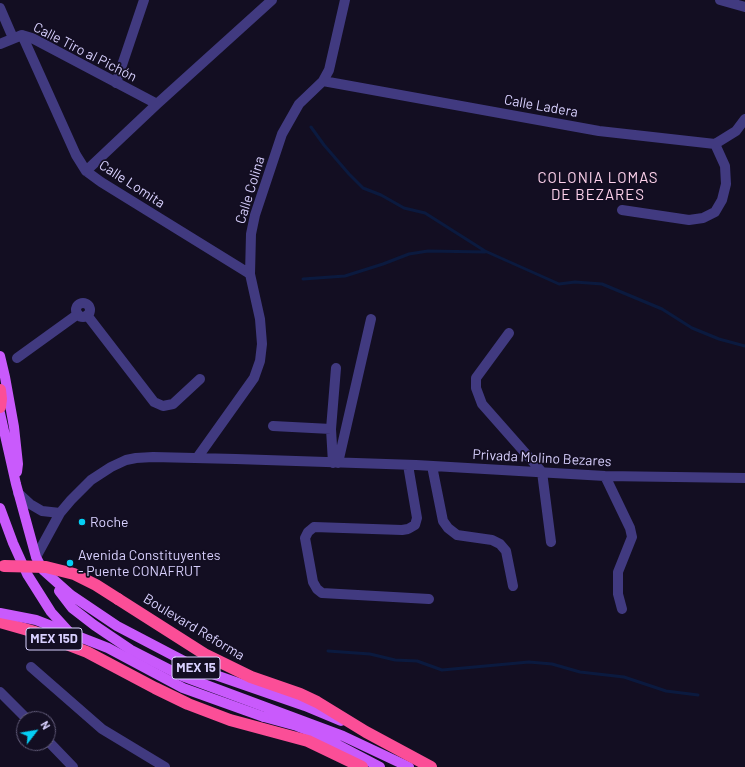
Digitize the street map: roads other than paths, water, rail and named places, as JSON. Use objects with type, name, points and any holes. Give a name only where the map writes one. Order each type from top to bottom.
[{"type":"highway","points":[[0,390],[0,406]]},
{"type":"highway","name":"Boulevard Reforma","points":[[2,566],[46,567],[74,574],[96,585],[206,655],[251,677],[300,694],[317,702],[366,732],[431,767]]},
{"type":"highway","name":"MEX 15D","points":[[0,622],[60,641],[87,652],[105,662]]},
{"type":"highway","name":"MEX 15","points":[[105,662],[188,704],[230,720],[308,741],[362,767]]},
{"type":"main road","points":[[0,356],[14,428],[18,464],[17,488]]},
{"type":"main road","name":"MEX 15","points":[[0,413],[17,488],[36,557],[43,570],[71,595],[117,626],[201,670],[305,706],[366,732]]},
{"type":"main road","name":"MEX 15","points":[[0,508],[19,558],[43,602],[67,630],[105,662]]},
{"type":"main road","points":[[43,570],[72,608],[131,650],[182,676],[343,736],[409,767]]},
{"type":"main road","points":[[0,613],[36,620],[101,645],[183,688],[317,734],[380,767]]},
{"type":"street","points":[[116,83],[144,0]]},
{"type":"street","points":[[86,171],[157,104],[272,0]]},
{"type":"street","name":"Calle Colina","points":[[197,458],[254,378],[260,361],[262,344],[260,319],[250,274],[252,234],[256,215],[282,134],[299,104],[323,81],[329,70],[345,0]]},
{"type":"street","points":[[720,0],[745,7]]},
{"type":"street","name":"Calle Lomita","points":[[0,8],[18,36],[76,155],[86,171],[101,182],[250,274]]},
{"type":"street","name":"Calle Tiro al Pichón","points":[[0,44],[18,36],[32,38],[157,104]]},
{"type":"street","name":"Calle Ladera","points":[[323,81],[599,131],[715,144]]},
{"type":"street","points":[[622,210],[689,220],[703,218],[715,212],[722,200],[726,184],[724,166],[715,144],[736,131],[745,119]]},
{"type":"street","points":[[17,358],[83,314],[154,402],[163,406],[173,404],[200,379]]},
{"type":"street","points":[[336,463],[371,319]]},
{"type":"street","points":[[509,333],[476,378],[476,388],[482,404],[542,472],[551,542]]},
{"type":"street","points":[[336,368],[331,429],[336,463]]},
{"type":"street","points":[[273,426],[331,429]]},
{"type":"street","name":"Privada Molino Bezares","points":[[36,557],[60,513],[91,480],[111,467],[126,460],[153,457],[197,458],[432,466],[605,476],[745,478]]},
{"type":"street","points":[[408,465],[418,518],[415,525],[408,529],[402,530],[314,527],[308,532],[305,538],[313,582],[316,589],[322,593],[429,599]]},
{"type":"street","points":[[432,466],[443,521],[448,528],[457,534],[492,540],[500,544],[506,551],[513,586]]},
{"type":"street","points":[[605,476],[630,528],[632,537],[618,572],[618,594],[622,609]]},
{"type":"street","points":[[17,488],[30,504],[42,510],[60,513]]},
{"type":"street","points":[[31,667],[102,729],[165,767]]},
{"type":"street","points":[[0,692],[18,711]]},
{"type":"street","points":[[56,749],[73,767]]},
{"type":"waterway","points":[[311,127],[324,145],[363,188],[381,195],[404,208],[425,213],[485,251],[559,284],[575,282],[602,284],[662,309],[692,328],[719,339],[745,346]]},
{"type":"waterway","points":[[303,279],[345,276],[409,254],[428,251],[485,252]]},
{"type":"waterway","points":[[328,651],[370,654],[395,660],[417,661],[442,670],[529,662],[552,664],[580,672],[624,677],[666,691],[698,695]]},
{"type":"place","name":"Roche","points":[[82,522]]},
{"type":"place","name":"Avenida Constituyentes - Puente CONAFRUT","points":[[70,563]]},
{"type":"district","name":"COLONIA LOMAS DE BEZARES","points":[[598,186]]}]
